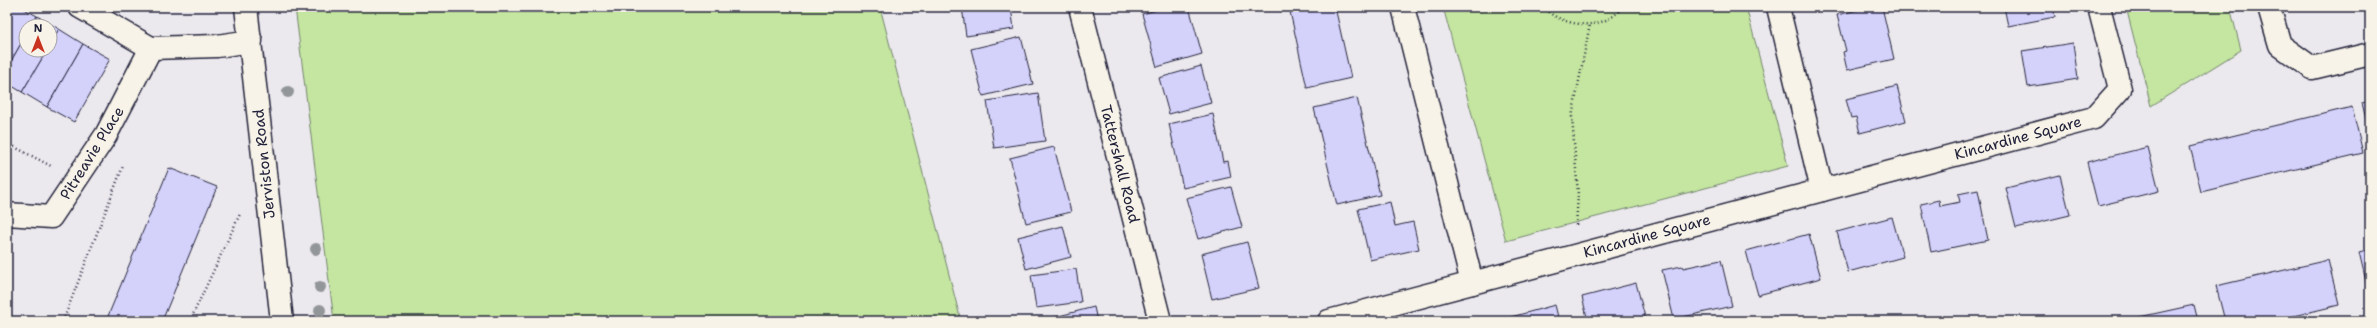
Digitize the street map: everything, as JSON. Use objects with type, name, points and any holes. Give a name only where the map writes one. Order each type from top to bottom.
[{"type":"street","points":[[80,7],[151,48],[217,46],[251,41]]},
{"type":"street","name":"Jerviston Road","points":[[246,7],[282,321]]},
{"type":"street","name":"Tattershall Road","points":[[1080,7],[1160,321]]},
{"type":"street","points":[[1403,7],[1472,283]]},
{"type":"street","points":[[1778,7],[1822,190]]},
{"type":"street","name":"Kincardine Square","points":[[1329,321],[2094,118],[2120,89],[2099,7]]},
{"type":"street","points":[[2270,7],[2280,45],[2312,68],[2370,54]]},
{"type":"street","name":"Pitreavie Place","points":[[7,214],[51,217],[106,134],[151,48]]},
{"type":"path","points":[[1542,7],[1553,17],[1571,24],[1590,24],[1606,20],[1623,7]]},
{"type":"path","points":[[1574,256],[1578,195],[1572,117],[1590,24]]},
{"type":"path","points":[[63,321],[128,152],[106,134]]},
{"type":"path","points":[[7,143],[76,179]]},
{"type":"path","points":[[190,321],[240,213]]},
{"type":"green space","points":[[295,7],[880,7],[961,321],[334,321]]},
{"type":"green space","points":[[1443,7],[1746,7],[1788,166],[1506,241]]},
{"type":"green space","points":[[2126,7],[2230,7],[2241,50],[2151,106]]},
{"type":"building","points":[[13,7],[21,7],[37,16],[36,18],[18,18],[18,49],[7,68],[7,17]]},
{"type":"building","points":[[962,7],[1011,7],[1014,29],[966,36]]},
{"type":"building","points":[[1167,7],[1189,7],[1202,54],[1157,67],[1142,14]]},
{"type":"building","points":[[1289,7],[1335,7],[1351,78],[1307,88]]},
{"type":"building","points":[[1870,7],[1882,7],[1894,59],[1847,70],[1843,52],[1846,51],[1837,15]]},
{"type":"building","points":[[2004,7],[2053,7],[2055,17],[2008,26]]},
{"type":"building","points":[[59,29],[83,44],[47,107],[22,92],[42,58],[58,58]]},
{"type":"building","points":[[1021,37],[1033,84],[983,96],[971,49]]},
{"type":"building","points":[[2073,43],[2078,79],[2028,87],[2022,51]]},
{"type":"building","points":[[83,44],[110,59],[74,122],[47,107]]},
{"type":"building","points":[[18,49],[18,58],[42,58],[22,92],[7,83],[7,68]]},
{"type":"building","points":[[1201,66],[1211,103],[1169,114],[1159,78]]},
{"type":"building","points":[[1897,86],[1906,121],[1860,133],[1856,117],[1851,118],[1846,99]]},
{"type":"building","points":[[1038,93],[1045,141],[994,148],[987,101]]},
{"type":"building","points":[[1357,98],[1380,195],[1337,205],[1314,108]]},
{"type":"building","points":[[2370,101],[2370,136],[2362,103]]},
{"type":"building","points":[[2352,107],[2363,153],[2201,192],[2190,146]]},
{"type":"building","points":[[1213,114],[1223,162],[1228,161],[1231,177],[1183,188],[1169,124]]},
{"type":"building","points":[[1054,147],[1071,212],[1026,223],[1010,158]]},
{"type":"building","points":[[2148,147],[2159,191],[2098,206],[2087,162]]},
{"type":"building","points":[[169,168],[217,187],[162,321],[106,321]]},
{"type":"building","points":[[2060,175],[2070,215],[2016,228],[2006,188]]},
{"type":"building","points":[[1231,187],[1242,227],[1198,239],[1186,198]]},
{"type":"building","points":[[1978,190],[1988,240],[1931,252],[1921,204],[1939,200],[1940,206],[1960,202],[1958,194]]},
{"type":"building","points":[[1390,202],[1395,226],[1413,222],[1419,249],[1370,260],[1358,209]]},
{"type":"building","points":[[1892,217],[1903,257],[1848,272],[1837,232]]},
{"type":"building","points":[[1063,226],[1071,257],[1026,269],[1018,237]]},
{"type":"building","points":[[1809,234],[1821,278],[1758,295],[1746,251]]},
{"type":"building","points":[[1247,242],[1259,288],[1212,299],[1201,254]]},
{"type":"building","points":[[2370,249],[2370,298],[2359,252]]},
{"type":"building","points":[[1721,260],[1732,306],[1674,319],[1662,270],[1682,266],[1683,268]]},
{"type":"building","points":[[2328,260],[2339,305],[2273,321],[2225,321],[2216,286]]},
{"type":"building","points":[[1076,269],[1081,302],[1036,308],[1031,275]]},
{"type":"building","points":[[1636,283],[1646,321],[1588,321],[1582,297]]},
{"type":"building","points":[[1555,305],[1559,321],[1500,321],[1500,320]]},
{"type":"building","points":[[2194,305],[2198,321],[2121,321]]},
{"type":"building","points":[[1094,307],[1097,321],[1051,321],[1051,318]]}]
